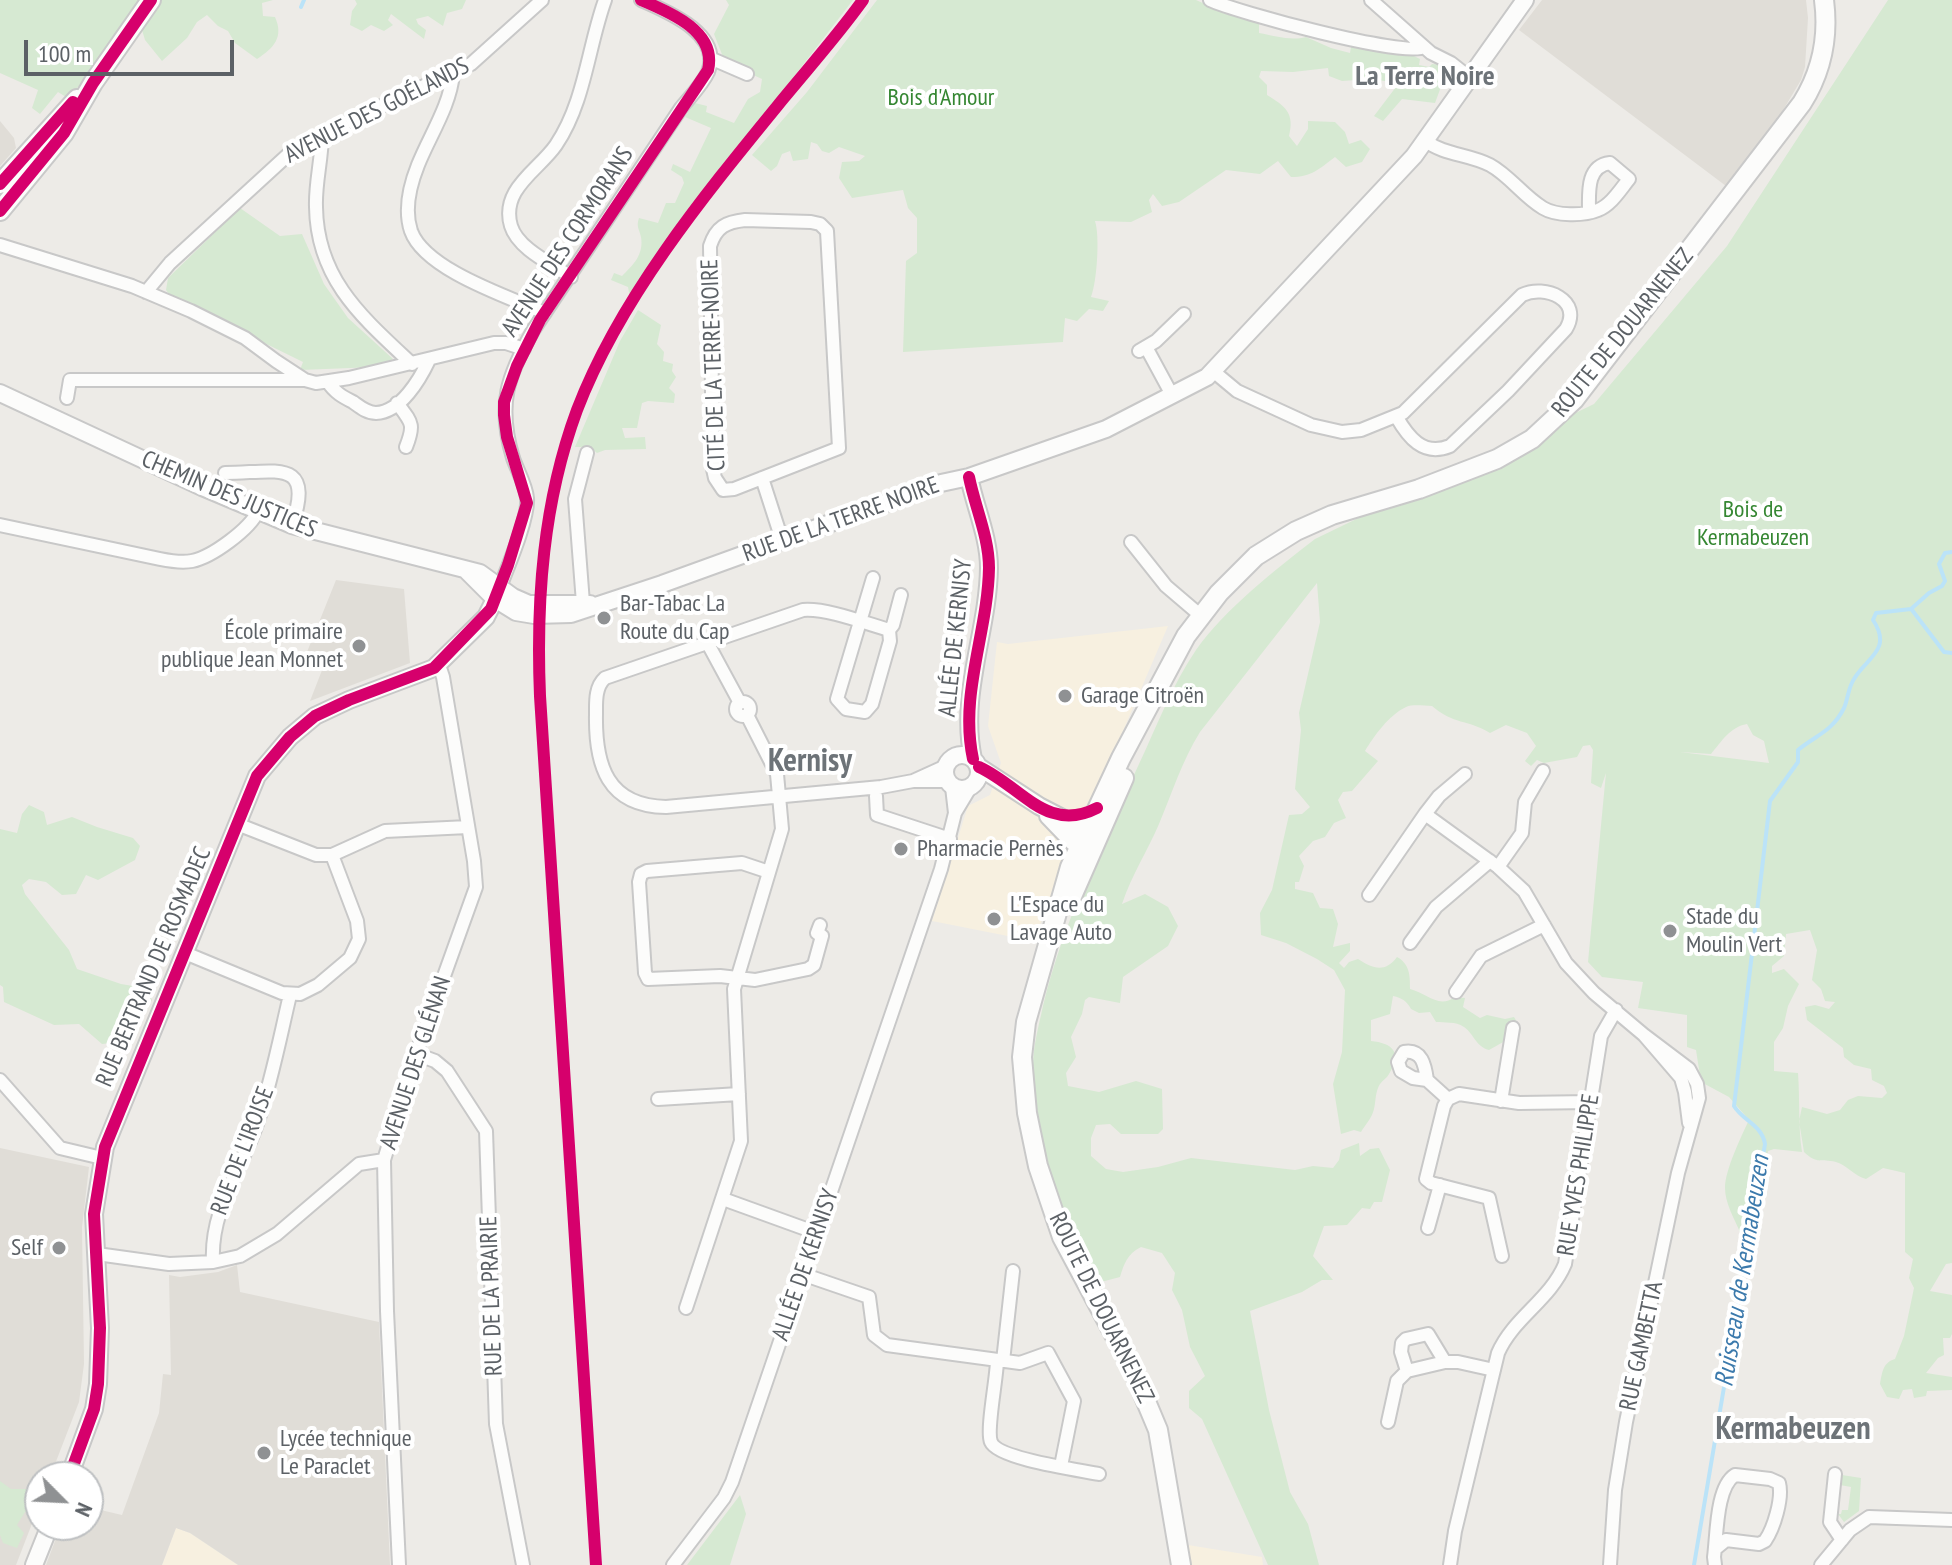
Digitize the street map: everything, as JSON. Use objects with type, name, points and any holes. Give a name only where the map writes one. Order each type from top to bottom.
[{"type":"main road","points":[[0,211],[57,142],[93,83],[151,0]]},
{"type":"main road","name":"ROUTE DE DOUARNENEZ","points":[[1037,977],[1088,841],[1097,808],[1164,675],[1200,615],[1256,556],[1287,536],[1332,515],[1419,489],[1497,459],[1532,439],[1567,408],[1802,103],[1823,55],[1826,29],[1824,0]]},
{"type":"main road","points":[[0,184],[93,83]]},
{"type":"main road","name":"ROUTE DE DOUARNENEZ","points":[[1164,675],[1135,752],[1088,841],[1070,867],[1037,977],[1026,1022],[1022,1057],[1027,1113],[1038,1166],[1062,1237],[1144,1391],[1161,1440],[1181,1565]]},
{"type":"main road","name":"ROUTE DE DOUARNENEZ","points":[[1169,1499],[1170,1565]]},
{"type":"street","name":"AVENUE DES GOÉLANDS","points":[[146,292],[162,271],[291,152],[322,134],[453,74],[487,52],[542,0]]},
{"type":"street","points":[[571,277],[521,241],[511,225],[510,204],[522,181],[550,153],[565,130],[578,98],[605,0]]},
{"type":"street","points":[[641,0],[703,36],[710,58],[747,74]]},
{"type":"street","points":[[1210,0],[1238,11],[1346,37],[1409,50],[1424,47]]},
{"type":"street","points":[[1371,0],[1424,47],[1470,78]]},
{"type":"street","name":"RUE DE LA TERRE NOIRE","points":[[523,608],[571,614],[590,604],[662,584],[941,483],[969,477],[1106,429],[1200,381],[1213,371],[1362,213],[1426,141],[1525,0]]},
{"type":"street","name":"AVENUE DES CORMORANS","points":[[498,593],[527,503],[507,437],[503,408],[524,349],[681,108],[703,80],[710,58]]},
{"type":"street","points":[[453,74],[447,100],[414,179],[408,210],[411,231],[423,249],[447,268],[545,313]]},
{"type":"street","points":[[322,134],[316,210],[325,262],[358,311],[412,364]]},
{"type":"street","points":[[1426,141],[1439,149],[1493,166],[1547,210],[1564,214],[1589,212]]},
{"type":"street","name":"CITÉ DE LA TERRE-NOIRE","points":[[731,222],[815,223],[824,227],[829,238],[839,448],[762,478],[726,490],[720,488],[715,478],[710,246],[718,230],[731,222]]},
{"type":"street","points":[[0,245],[146,292],[245,338],[305,380]]},
{"type":"street","points":[[1213,371],[1237,391],[1322,429],[1342,432],[1361,430],[1396,416],[1413,404],[1522,295],[1545,291],[1559,296],[1568,306],[1571,317],[1566,329],[1508,391],[1450,446],[1437,450],[1417,444],[1396,416]]},
{"type":"street","points":[[1172,395],[1143,349],[1184,314]]},
{"type":"street","points":[[67,398],[70,380],[305,380],[316,383],[501,342],[524,349]]},
{"type":"street","points":[[328,382],[339,394],[370,412],[381,412],[397,403],[413,387],[429,360]]},
{"type":"street","name":"CHEMIN DES JUSTICES","points":[[0,393],[292,525],[467,571],[498,593],[508,609],[523,608]]},
{"type":"street","points":[[397,403],[411,421],[413,429],[406,447]]},
{"type":"street","points":[[587,453],[575,499],[590,604]]},
{"type":"street","points":[[225,473],[285,473],[294,477],[298,481],[300,494],[292,525]]},
{"type":"street","name":"ALLÉE DE KERNISY","points":[[955,813],[949,773],[968,720],[989,568],[969,477]]},
{"type":"street","name":"CITÉ DE LA TERRE-NOIRE","points":[[762,478],[782,540]]},
{"type":"street","points":[[0,525],[186,562],[203,557],[244,530],[258,511]]},
{"type":"street","points":[[1131,542],[1166,586],[1200,615]]},
{"type":"street","points":[[873,578],[837,699],[854,713],[865,712],[872,704],[890,641],[889,630],[901,595]]},
{"type":"street","name":"RUE BERTRAND DE ROSMADEC","points":[[75,1461],[94,1409],[98,1384],[100,1328],[95,1205],[102,1158],[113,1123],[262,768],[301,727],[330,708],[439,665],[486,617],[498,593]]},
{"type":"street","points":[[889,630],[803,610],[611,674],[600,683],[596,708],[596,742],[603,771],[622,794],[654,807],[881,787],[949,773],[965,755],[974,774],[1002,783],[1088,841]]},
{"type":"street","points":[[686,1308],[741,1141],[734,1002],[736,978],[781,834],[781,797],[774,766],[747,715],[738,714],[736,708],[740,703],[707,642]]},
{"type":"street","name":"AVENUE DES GLÉNAN","points":[[399,1565],[384,1160],[416,1054],[474,894],[475,871],[439,665]]},
{"type":"street","name":"ALLÉE DE KERNISY","points":[[673,1565],[729,1490],[950,839],[955,813],[974,774],[968,720]]},
{"type":"street","points":[[1410,943],[1436,907],[1494,864],[1522,833],[1525,802],[1543,771]]},
{"type":"street","points":[[949,773],[961,790],[974,774]]},
{"type":"street","points":[[1369,895],[1439,796],[1465,774]]},
{"type":"street","points":[[876,796],[877,815],[950,839]]},
{"type":"street","points":[[1060,823],[1097,808]]},
{"type":"street","points":[[1425,814],[1494,864],[1524,891],[1566,963],[1594,993],[1616,1010]]},
{"type":"street","points":[[1060,823],[1070,867]]},
{"type":"street","points":[[237,824],[316,855],[332,855],[385,831],[468,827]]},
{"type":"street","points":[[185,953],[290,995],[311,990],[350,958],[359,939],[357,921],[332,855]]},
{"type":"street","points":[[769,872],[735,864],[647,871],[640,877],[645,973],[648,979],[720,976],[767,979],[812,967],[822,936],[817,933],[820,925]]},
{"type":"street","points":[[1456,992],[1481,956],[1544,925]]},
{"type":"street","name":"RUE DE L'IROISE","points":[[213,1262],[215,1225],[226,1191],[261,1112],[290,995]]},
{"type":"street","name":"RUE GAMBETTA","points":[[1610,1565],[1615,1490],[1626,1422],[1678,1173],[1697,1106],[1692,1091],[1644,1035],[1616,1010]]},
{"type":"street","name":"RUE YVES PHILIPPE","points":[[1450,1565],[1455,1531],[1503,1343],[1552,1287],[1565,1264],[1601,1036],[1616,1010]]},
{"type":"street","points":[[1501,1101],[1513,1028]]},
{"type":"street","name":"RUE DE LA PRAIRIE","points":[[416,1054],[435,1061],[447,1071],[486,1131],[496,1424],[523,1565]]},
{"type":"street","points":[[0,1080],[60,1148],[102,1158]]},
{"type":"street","points":[[1427,1080],[1448,1099]]},
{"type":"street","points":[[658,1099],[739,1094]]},
{"type":"street","points":[[1502,1256],[1489,1198],[1428,1181],[1426,1176],[1442,1111],[1448,1099],[1459,1094],[1501,1101],[1591,1102]]},
{"type":"street","points":[[97,1254],[156,1263],[213,1262],[233,1258],[252,1251],[277,1234],[359,1164],[384,1160]]},
{"type":"street","points":[[1428,1228],[1440,1185]]},
{"type":"street","points":[[723,1199],[817,1233]]},
{"type":"street","points":[[1013,1271],[991,1442],[1001,1452],[1099,1474]]},
{"type":"street","points":[[802,1274],[869,1297],[874,1335],[881,1343],[1026,1362],[1048,1353],[1074,1401],[1061,1466]]},
{"type":"street","points":[[1407,1371],[1401,1352],[1406,1339],[1428,1334],[1445,1362]]},
{"type":"street","points":[[1388,1422],[1397,1381],[1407,1371],[1445,1362],[1494,1370]]},
{"type":"street","points":[[1835,1474],[1830,1522],[1842,1540]]},
{"type":"street","points":[[1715,1549],[1726,1540],[1759,1544],[1765,1541],[1774,1520],[1781,1489],[1779,1483],[1735,1475],[1726,1481],[1722,1492],[1715,1549],[1715,1565]]},
{"type":"street","points":[[1821,1565],[1857,1524],[1869,1517],[1952,1520]]},
{"type":"street","points":[[34,1565],[44,1541]]},
{"type":"shaded area","points":[[1542,0],[1806,0],[1805,67],[1801,80],[1773,127],[1726,186],[1519,30]]},
{"type":"shaded area","points":[[0,121],[14,138],[16,148],[0,166]]},
{"type":"shaded area","name":"École primaire publique Jean Monnet","points":[[336,580],[404,589],[410,663],[310,701],[326,660],[307,652]]},
{"type":"shaded area","points":[[1168,626],[1033,941],[932,921],[968,806],[990,795],[1001,763],[988,726],[997,642],[1008,644]]},
{"type":"shaded area","points":[[0,1148],[89,1167],[82,1227],[84,1364],[79,1402],[56,1461],[24,1461],[25,1541],[16,1565],[0,1565]]},
{"type":"shaded area","name":"Lycée technique Le Paraclet","points":[[237,1265],[240,1292],[379,1322],[390,1565],[238,1565],[190,1533],[176,1528],[162,1565],[46,1565],[55,1541],[104,1541],[104,1511],[122,1515],[159,1413],[163,1374],[171,1375],[169,1275],[180,1277],[218,1272]]},
{"type":"shaded area","points":[[176,1528],[190,1533],[238,1565],[162,1565]]},
{"type":"shaded area","points":[[1188,1545],[1262,1557],[1263,1565],[1190,1565]]},
{"type":"green space","points":[[0,0],[143,0],[90,77],[66,97],[58,92],[40,114],[32,108],[38,90],[0,73]]},
{"type":"green space","points":[[162,0],[273,0],[262,3],[263,16],[275,17],[278,36],[273,46],[257,59],[235,43],[228,31],[207,15],[162,61],[145,40],[142,30]]},
{"type":"green space","points":[[355,0],[466,0],[462,9],[447,13],[443,26],[428,16],[416,19],[426,30],[424,39],[391,14],[388,20],[393,25],[384,31],[371,25],[362,31],[350,25],[352,11],[357,4]]},
{"type":"green space","points":[[726,0],[853,0],[707,189],[630,298],[628,287],[611,280],[614,273],[622,276],[639,254],[639,218],[658,223],[666,203],[675,203],[684,183],[682,177],[671,170],[673,164],[690,172],[711,128],[685,117],[695,103],[707,106],[706,112],[734,123],[748,99],[760,92],[762,79],[725,62],[714,34],[729,5]]},
{"type":"green space","name":"Bois d'Amour","points":[[877,0],[1196,0],[1259,23],[1259,33],[1289,38],[1306,37],[1350,53],[1351,47],[1362,46],[1414,56],[1420,59],[1419,65],[1444,65],[1451,73],[1442,84],[1435,103],[1402,99],[1383,121],[1374,116],[1399,83],[1370,79],[1342,81],[1329,76],[1328,68],[1293,72],[1261,71],[1259,77],[1267,85],[1267,95],[1287,111],[1291,121],[1289,136],[1297,146],[1308,129],[1308,121],[1335,122],[1345,132],[1349,144],[1361,140],[1370,149],[1362,162],[1346,167],[1335,157],[1315,172],[1298,177],[1291,177],[1278,161],[1260,174],[1226,170],[1179,202],[1162,206],[1153,194],[1149,200],[1152,212],[1131,222],[1095,221],[1097,259],[1091,297],[1109,301],[1103,311],[1089,309],[1077,321],[1065,318],[1063,342],[903,352],[906,261],[917,253],[917,218],[908,208],[903,190],[852,198],[839,178],[842,162],[859,161],[865,156],[839,147],[829,153],[811,142],[808,159],[793,161],[790,151],[782,154],[771,171],[752,155],[807,92]]},
{"type":"green space","name":"Bois de Kermabeuzen","points":[[1888,0],[1952,0],[1952,1263],[1946,1264],[1930,1291],[1952,1295],[1952,1334],[1950,1338],[1943,1338],[1944,1355],[1926,1373],[1952,1377],[1952,1390],[1927,1391],[1926,1396],[1914,1398],[1912,1389],[1903,1390],[1899,1399],[1887,1397],[1880,1384],[1884,1368],[1895,1359],[1904,1336],[1914,1288],[1909,1278],[1913,1259],[1905,1252],[1905,1173],[1883,1168],[1866,1179],[1840,1163],[1816,1160],[1804,1152],[1800,1125],[1802,1152],[1768,1151],[1762,1198],[1753,1234],[1740,1232],[1728,1205],[1725,1188],[1730,1163],[1749,1120],[1729,1097],[1701,1082],[1696,1050],[1687,1047],[1687,1015],[1638,1008],[1643,982],[1602,977],[1588,962],[1606,773],[1601,788],[1591,783],[1593,750],[1590,745],[1583,746],[1577,757],[1544,763],[1537,760],[1531,766],[1525,761],[1536,746],[1527,733],[1506,725],[1490,733],[1447,716],[1432,706],[1419,705],[1400,711],[1373,739],[1365,751],[1378,761],[1352,791],[1343,792],[1338,800],[1346,818],[1334,823],[1325,837],[1313,841],[1299,856],[1304,866],[1299,882],[1295,882],[1295,889],[1313,893],[1320,908],[1333,909],[1338,924],[1333,947],[1350,943],[1350,951],[1339,963],[1344,968],[1358,959],[1379,968],[1397,957],[1407,967],[1410,989],[1438,1001],[1465,998],[1463,1007],[1480,1018],[1487,1015],[1505,1019],[1514,1017],[1517,1022],[1505,1041],[1489,1050],[1481,1046],[1464,1027],[1436,1022],[1430,1012],[1419,1013],[1404,1000],[1393,996],[1390,1014],[1371,1020],[1371,1041],[1385,1044],[1393,1050],[1393,1066],[1378,1087],[1373,1112],[1361,1132],[1354,1130],[1341,1134],[1333,1084],[1342,1052],[1345,990],[1334,970],[1286,943],[1261,935],[1260,913],[1272,890],[1289,815],[1302,814],[1310,807],[1295,789],[1301,730],[1299,713],[1320,622],[1317,583],[1200,732],[1188,754],[1122,904],[1145,894],[1168,907],[1178,926],[1168,946],[1123,977],[1120,1003],[1089,997],[1085,1000],[1071,1037],[1076,1057],[1066,1073],[1068,1086],[1099,1092],[1136,1081],[1162,1089],[1163,1129],[1158,1134],[1121,1134],[1110,1124],[1096,1125],[1091,1138],[1091,1156],[1106,1169],[1123,1172],[1191,1158],[1295,1170],[1313,1166],[1333,1168],[1341,1150],[1359,1143],[1360,1156],[1370,1149],[1379,1148],[1390,1170],[1382,1202],[1374,1202],[1370,1209],[1362,1208],[1347,1225],[1324,1226],[1313,1256],[1333,1280],[1322,1280],[1302,1292],[1250,1311],[1269,1410],[1290,1492],[1308,1524],[1319,1565],[1268,1565],[1202,1419],[1189,1408],[1189,1391],[1205,1376],[1190,1347],[1182,1310],[1172,1290],[1175,1273],[1162,1253],[1141,1247],[1129,1256],[1120,1277],[1101,1282],[1086,1259],[1052,1179],[1039,1121],[1034,1050],[1051,975],[1085,883],[1172,691],[1187,663],[1221,620],[1315,539],[1594,404],[1727,246]],"holes":[[[1747,724],[1753,735],[1764,741],[1769,763],[1680,752],[1711,754],[1731,731]],[[1810,930],[1817,950],[1812,980],[1821,989],[1825,1001],[1835,1002],[1829,1009],[1815,1005],[1805,1007],[1807,1020],[1843,1048],[1844,1057],[1854,1065],[1871,1069],[1872,1080],[1884,1086],[1887,1093],[1882,1098],[1858,1096],[1848,1100],[1840,1110],[1827,1114],[1802,1107],[1799,1119],[1798,1073],[1774,1071],[1774,1042],[1783,1028],[1788,1006],[1799,984],[1784,969],[1772,973],[1772,966],[1784,956],[1786,934]]]},
{"type":"green space","points":[[240,208],[280,236],[302,234],[324,284],[348,318],[393,359],[376,367],[300,370],[303,362],[171,297],[166,290],[168,278]]},
{"type":"green space","points":[[638,310],[661,325],[657,344],[664,352],[663,361],[673,364],[672,371],[676,377],[669,388],[675,394],[674,403],[642,403],[637,428],[622,428],[625,438],[645,437],[646,449],[597,453],[590,447],[575,447],[620,341]]},
{"type":"green space","points":[[29,805],[44,812],[47,825],[72,817],[133,838],[140,846],[135,860],[98,880],[86,875],[76,894],[62,895],[46,882],[29,879],[22,885],[25,894],[69,950],[77,969],[121,984],[145,988],[152,1000],[142,1017],[126,1015],[111,1043],[102,1044],[79,1024],[54,1025],[4,1002],[3,987],[0,985],[0,829],[17,833],[22,814]]},
{"type":"green space","points":[[1842,1475],[1861,1478],[1859,1511],[1844,1522],[1838,1514],[1848,1510],[1851,1487],[1840,1485]]},
{"type":"green space","points":[[0,1481],[11,1489],[24,1489],[24,1514],[17,1525],[24,1533],[17,1548],[3,1543],[0,1535]]},
{"type":"green space","points":[[740,1495],[746,1514],[730,1565],[687,1565]]},
{"type":"waterway","points":[[301,7],[304,0]]},
{"type":"waterway","name":"Ruisseau de Kermabeuzen","points":[[1694,1565],[1765,1144],[1760,1132],[1734,1106],[1770,801],[1798,762],[1798,750],[1829,728],[1839,716],[1852,682],[1876,653],[1880,639],[1873,620],[1876,613],[1911,609],[1942,586],[1945,581],[1939,564],[1945,553],[1952,552]]},
{"type":"waterway","points":[[1912,610],[1944,652],[1952,653]]},
{"type":"cycle path","points":[[0,211],[64,133],[93,83],[151,0]]},
{"type":"cycle path","points":[[75,1461],[94,1409],[98,1384],[100,1328],[94,1214],[105,1147],[257,776],[290,737],[315,716],[434,668],[491,609],[527,503],[507,437],[504,415],[504,402],[517,366],[540,320],[708,70],[706,45],[699,35],[678,18],[641,0]]},
{"type":"cycle path","points":[[596,1565],[540,696],[539,624],[549,516],[565,445],[577,410],[595,368],[641,286],[696,208],[863,0]]},
{"type":"cycle path","points":[[0,184],[73,102]]},
{"type":"cycle path","points":[[969,477],[984,533],[989,568],[969,711],[973,759]]},
{"type":"cycle path","points":[[979,767],[1049,811],[1063,815],[1097,808]]},
{"type":"place","name":"Bar-Tabac La Route du Cap","points":[[604,618]]},
{"type":"place","name":"École primaire publique Jean Monnet","points":[[359,646]]},
{"type":"place","name":"Garage Citroën","points":[[1065,696]]},
{"type":"place","name":"Pharmacie Pernès","points":[[901,849]]},
{"type":"place","name":"L'Espace du Lavage Auto","points":[[994,919]]},
{"type":"place","name":"Stade du Moulin Vert","points":[[1670,931]]},
{"type":"place","name":"Self","points":[[59,1248]]},
{"type":"place","name":"Lycée technique Le Paraclet","points":[[264,1453]]},
{"type":"district","name":"La Terre Noire","points":[[1425,77]]},
{"type":"district","name":"Kernisy","points":[[810,762]]},
{"type":"district","name":"Kermabeuzen","points":[[1793,1430]]}]
